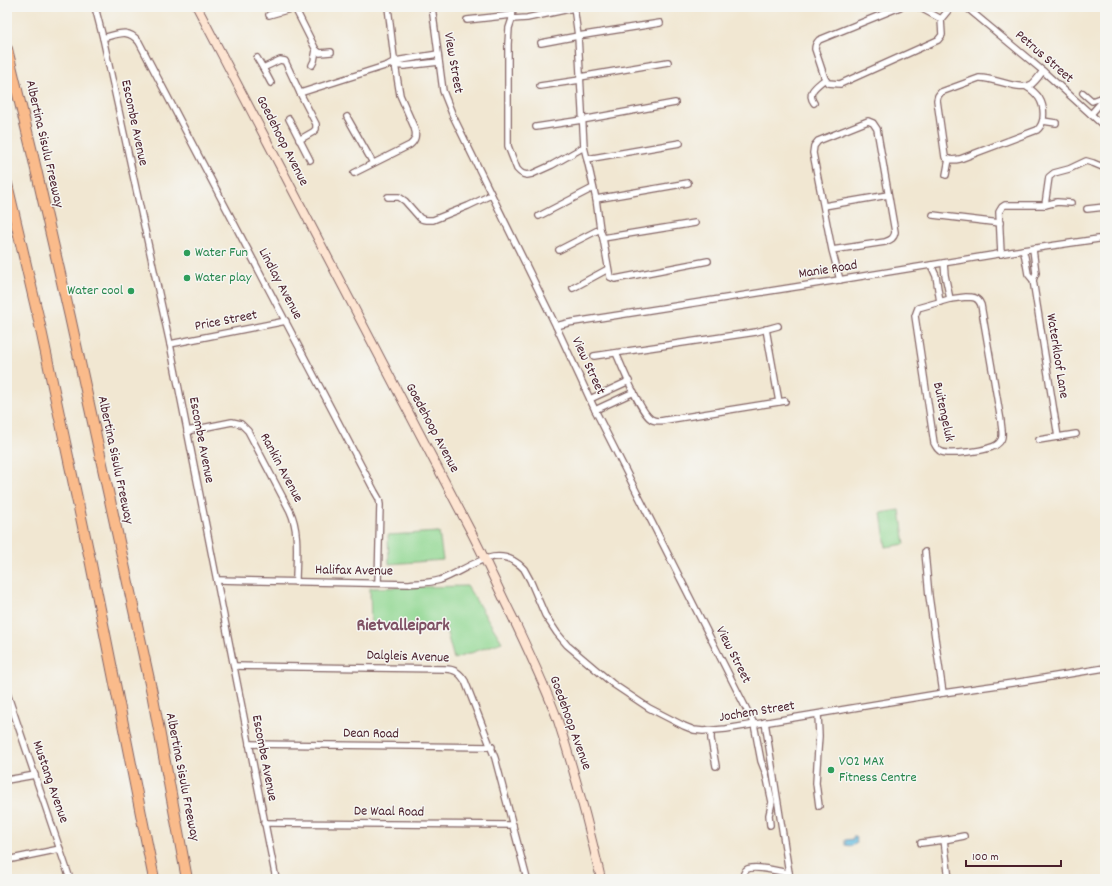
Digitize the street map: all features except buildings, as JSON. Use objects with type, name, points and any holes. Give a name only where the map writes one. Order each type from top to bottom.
[{"type":"highway","name":"Albertina Sisulu Freeway","points":[[7,49],[70,317],[152,693],[187,879]]},
{"type":"highway","points":[[7,184],[38,316],[91,564],[154,879]]},
{"type":"main road","name":"Goedehoop Avenue","points":[[197,7],[485,559],[547,693],[558,721],[578,784],[601,879]]},
{"type":"street","name":"Escombe Avenue","points":[[95,7],[170,344],[276,879]]},
{"type":"street","points":[[269,14],[296,7],[316,50],[320,53],[331,52]]},
{"type":"street","points":[[354,173],[414,142],[416,132],[402,100],[395,63],[388,7]]},
{"type":"street","name":"View Street","points":[[432,7],[443,91],[452,116],[556,326],[595,410],[754,724],[761,761],[766,774],[772,802],[769,815],[770,825]]},
{"type":"street","points":[[513,7],[508,44],[508,146],[517,169],[523,174],[532,174],[552,165],[584,147]]},
{"type":"street","points":[[900,7],[819,40],[815,45],[815,49],[825,79],[828,83],[840,84],[938,40],[942,35],[941,20],[951,7]]},
{"type":"street","points":[[920,7],[941,20]]},
{"type":"street","name":"Petrus Street","points":[[966,7],[973,9],[1105,127]]},
{"type":"street","points":[[467,20],[512,17],[527,18],[574,8],[578,36],[584,147],[596,199],[600,229],[610,277],[615,279],[708,261]]},
{"type":"street","points":[[542,43],[660,23]]},
{"type":"street","name":"Lindlay Avenue","points":[[103,38],[122,32],[132,35],[139,42],[378,496],[380,510],[378,583]]},
{"type":"street","points":[[312,65],[316,50]]},
{"type":"street","points":[[300,93],[395,63],[438,54]]},
{"type":"street","points":[[257,58],[271,83]]},
{"type":"street","points":[[263,68],[280,60],[285,61],[316,124],[316,129],[313,132],[299,140]]},
{"type":"street","points":[[395,63],[404,66],[439,62]]},
{"type":"street","points":[[540,86],[668,62]]},
{"type":"street","points":[[1027,86],[1034,91],[1044,107],[1042,125],[1037,130],[960,159],[946,159],[944,154],[938,107],[938,96],[941,92],[982,77],[1014,85],[1027,86],[1034,83],[1043,71]]},
{"type":"street","points":[[814,102],[811,97],[812,91],[825,79]]},
{"type":"street","points":[[1083,93],[1092,101],[1105,98]]},
{"type":"street","points":[[1091,114],[1105,98]]},
{"type":"street","points":[[536,127],[675,103]]},
{"type":"street","points":[[347,116],[373,163]]},
{"type":"street","points":[[289,119],[310,160]]},
{"type":"street","points":[[832,250],[885,242],[891,240],[894,236],[876,129],[873,123],[868,121],[818,141],[814,146],[813,153],[832,250],[840,280]]},
{"type":"street","points":[[1043,121],[1056,124]]},
{"type":"street","points":[[587,159],[680,143]]},
{"type":"street","points":[[946,175],[949,159]]},
{"type":"street","points":[[1046,205],[1049,177],[1054,173],[1069,169],[1086,161],[1105,168]]},
{"type":"street","points":[[596,199],[688,183]]},
{"type":"street","points":[[539,216],[593,188]]},
{"type":"street","points":[[824,206],[888,194]]},
{"type":"street","points":[[388,197],[399,196],[405,200],[420,218],[423,220],[433,220],[491,195]]},
{"type":"street","points":[[1001,254],[999,212],[1002,207],[1046,205],[1057,202],[1071,203]]},
{"type":"street","points":[[1087,209],[1105,208]]},
{"type":"street","points":[[933,215],[1000,223]]},
{"type":"street","points":[[603,238],[695,223]]},
{"type":"street","points":[[559,250],[600,229]]},
{"type":"street","name":"Manie Road","points":[[556,326],[1105,238]]},
{"type":"street","name":"Waterkloof Lane","points":[[1033,249],[1036,273],[1033,280]]},
{"type":"street","name":"Waterkloof Lane","points":[[1023,250],[1028,274],[1033,280],[1058,437]]},
{"type":"street","points":[[944,263],[950,299]]},
{"type":"street","points":[[931,265],[936,276],[940,302]]},
{"type":"street","points":[[573,288],[608,269]]},
{"type":"street","name":"Buitengeluk","points":[[973,297],[978,299],[981,305],[1002,433],[1002,440],[997,445],[988,449],[944,453],[935,447],[915,316],[918,308],[950,299],[973,297]]},
{"type":"street","name":"Price Street","points":[[170,344],[286,321]]},
{"type":"street","points":[[594,356],[756,332],[778,326]]},
{"type":"street","points":[[766,329],[779,402]]},
{"type":"street","points":[[616,353],[634,392],[651,420],[658,421],[786,401]]},
{"type":"street","points":[[590,399],[629,381]]},
{"type":"street","points":[[595,410],[634,392]]},
{"type":"street","name":"Rankin Avenue","points":[[187,430],[232,422],[241,424],[246,429],[293,517],[296,532],[296,582]]},
{"type":"street","points":[[1039,440],[1076,434]]},
{"type":"street","points":[[925,552],[930,603],[943,693]]},
{"type":"street","name":"Jochem Street","points":[[485,559],[503,556],[522,566],[527,573],[547,618],[567,645],[613,684],[649,708],[694,730],[711,731],[1105,668]]},
{"type":"street","name":"Halifax Avenue","points":[[217,580],[409,584],[435,581],[485,559]]},
{"type":"street","name":"Dalgleis Avenue","points":[[234,666],[411,668],[455,670],[465,681],[492,747],[527,879]]},
{"type":"street","name":"Mustang Avenue","points":[[7,693],[8,701],[70,879]]},
{"type":"street","points":[[818,714],[820,736],[816,783],[819,806]]},
{"type":"street","points":[[742,879],[747,870],[751,868],[757,868],[789,876],[765,722]]},
{"type":"street","points":[[711,731],[716,766]]},
{"type":"street","name":"Dean Road","points":[[249,744],[492,747]]},
{"type":"street","points":[[7,780],[35,775]]},
{"type":"street","name":"De Waal Road","points":[[264,823],[513,826]]},
{"type":"street","points":[[921,843],[964,836]]},
{"type":"street","points":[[944,840],[949,879]]},
{"type":"street","points":[[7,860],[60,849]]},
{"type":"green space","points":[[900,510],[905,544],[886,547],[881,513]]},
{"type":"green space","points":[[439,532],[443,560],[389,564],[388,535]]},
{"type":"green space","points":[[467,586],[502,642],[454,659],[445,626],[371,627],[370,588]]},
{"type":"water","points":[[853,837],[856,837],[857,843],[851,846],[845,845],[845,840],[853,839]]},
{"type":"place","name":"Water Fun","points":[[187,253]]},
{"type":"place","name":"Water play","points":[[187,278]]},
{"type":"place","name":"Water cool","points":[[131,291]]},
{"type":"place","name":"VO2 MAX Fitness Centre","points":[[831,770]]},
{"type":"district","name":"Rietvalleipark","points":[[403,626]]}]
